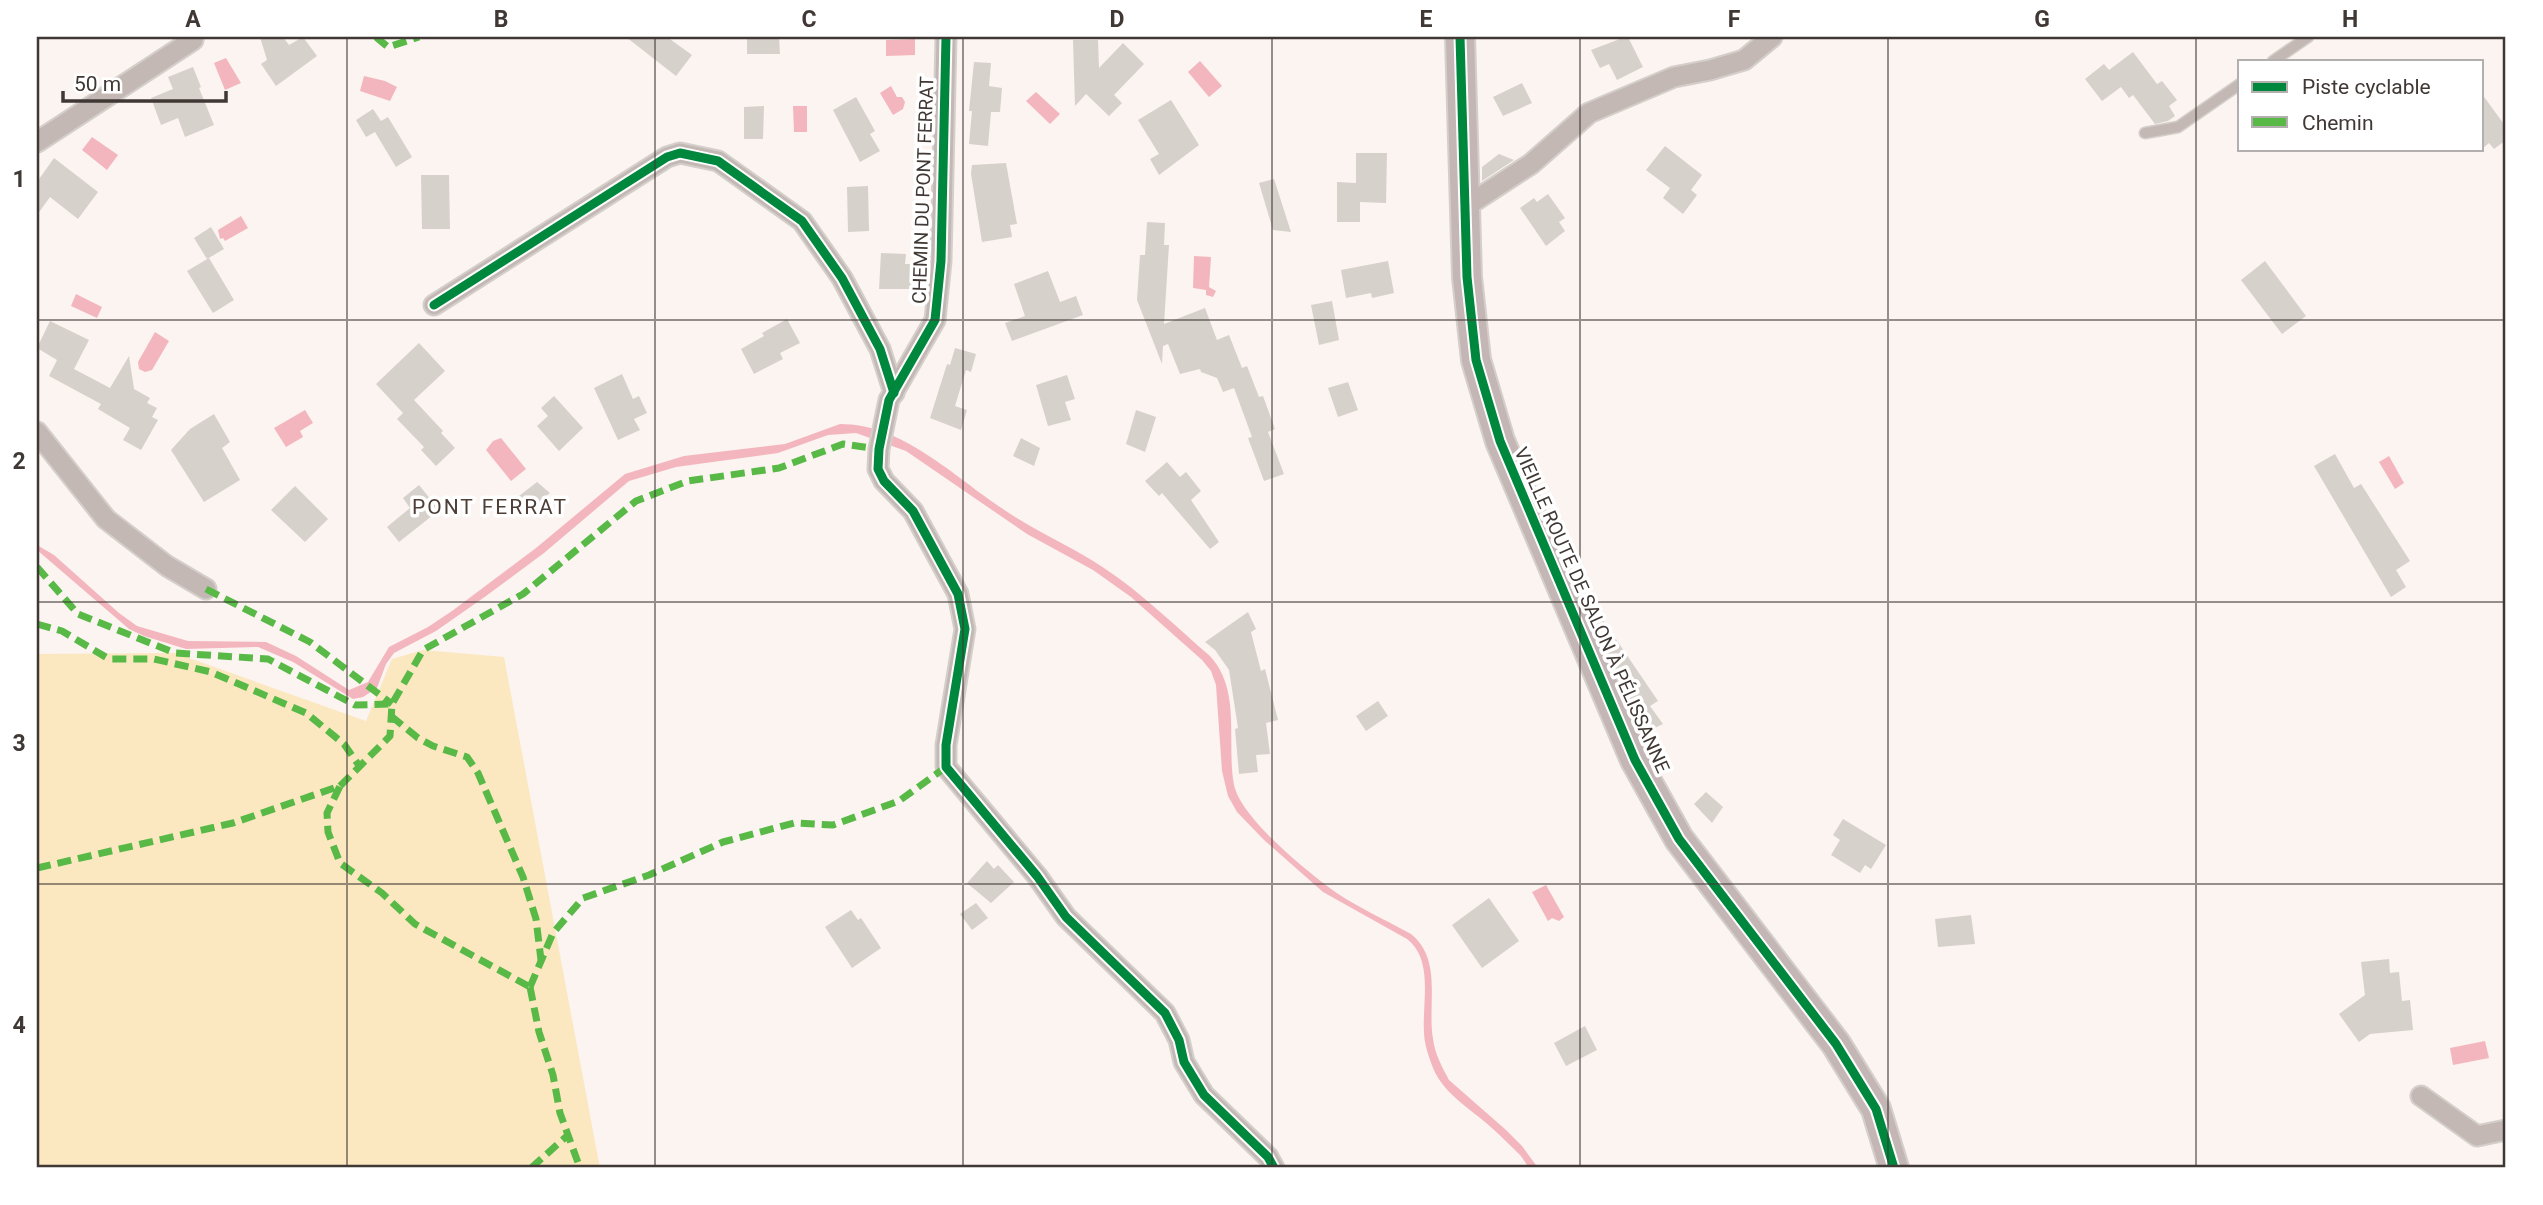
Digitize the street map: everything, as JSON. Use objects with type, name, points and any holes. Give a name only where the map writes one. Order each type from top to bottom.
[{"type":"street","name":"CHEMIN DU PONT FERRAT","points":[[946,37],[941,261],[934,320],[889,400],[878,449],[878,469],[884,481],[913,512],[958,594],[965,629],[946,744],[946,767],[1037,876],[1066,917],[1165,1013],[1179,1040],[1184,1062],[1204,1095],[1268,1157],[1274,1168]]},
{"type":"street","name":"VIEILLE ROUTE DE SALON À PÉLISSANNE","points":[[1461,37],[1467,277],[1476,360],[1500,440],[1635,760],[1679,839],[1836,1044],[1876,1109],[1894,1168]]},
{"type":"street","points":[[1465,207],[1531,164],[1590,113],[1674,77],[1744,60],[1772,37]]},
{"type":"street","points":[[37,142],[193,40]]},
{"type":"street","points":[[434,305],[667,157],[680,153],[695,155],[718,161],[802,221],[842,278],[880,349],[894,393]]},
{"type":"street","points":[[37,432],[106,519],[167,566],[206,589]]},
{"type":"street","points":[[2421,1096],[2477,1136],[2506,1130]]},
{"type":"lane","points":[[2274,60],[2308,37]]},
{"type":"lane","points":[[2146,133],[2178,127],[2238,85]]},
{"type":"shaded area","points":[[915,39],[915,55],[886,56],[886,40]]},
{"type":"shaded area","points":[[226,58],[241,83],[225,90],[214,63]]},
{"type":"shaded area","points":[[1200,61],[1222,86],[1209,97],[1188,72]]},
{"type":"shaded area","points":[[364,76],[397,87],[390,101],[360,91]]},
{"type":"shaded area","points":[[891,86],[897,97],[902,97],[905,102],[903,109],[893,115],[880,93]]},
{"type":"shaded area","points":[[1036,92],[1060,114],[1050,124],[1026,101]]},
{"type":"shaded area","points":[[793,106],[807,106],[807,132],[794,132]]},
{"type":"shaded area","points":[[92,137],[118,155],[107,170],[82,150]]},
{"type":"shaded area","points":[[241,216],[248,228],[225,241],[220,239],[218,230]]},
{"type":"shaded area","points":[[1194,256],[1211,257],[1209,287],[1216,291],[1213,297],[1206,295],[1206,290],[1193,288]]},
{"type":"shaded area","points":[[76,294],[102,307],[97,318],[71,306]]},
{"type":"shaded area","points":[[155,332],[169,341],[152,370],[145,372],[139,369],[138,362]]},
{"type":"shaded area","points":[[305,410],[313,423],[300,431],[303,437],[286,447],[274,428]]},
{"type":"shaded area","points":[[840,424],[863,426],[885,433],[926,454],[1015,517],[1118,578],[1210,656],[1220,670],[1230,701],[1232,769],[1239,798],[1273,840],[1327,886],[1411,934],[1421,945],[1427,956],[1432,983],[1434,1045],[1446,1075],[1522,1146],[1538,1168],[1529,1168],[1517,1152],[1456,1098],[1437,1077],[1425,1041],[1424,970],[1415,948],[1407,939],[1323,892],[1264,840],[1237,812],[1228,796],[1222,771],[1216,685],[1211,671],[1202,660],[1131,597],[1093,570],[1027,534],[906,451],[856,433],[828,435],[778,453],[676,467],[629,481],[544,553],[486,596],[436,631],[394,653],[386,664],[377,688],[363,697],[353,699],[293,662],[258,647],[186,649],[129,629],[37,550],[37,545],[54,555],[137,626],[188,641],[266,642],[296,656],[349,690],[368,682],[389,647],[452,611],[536,548],[625,474],[684,456],[785,444]]},
{"type":"shaded area","points":[[501,438],[526,469],[511,481],[486,450],[493,441]]},
{"type":"shaded area","points":[[2389,456],[2404,483],[2395,489],[2379,462]]},
{"type":"shaded area","points":[[423,650],[504,657],[600,1168],[37,1168],[37,654],[175,653],[366,721],[392,659]]},
{"type":"shaded area","points":[[1546,885],[1564,917],[1559,921],[1552,918],[1548,921],[1532,892]]},
{"type":"shaded area","points":[[2485,1041],[2489,1058],[2453,1065],[2450,1048]]},
{"type":"building","points":[[260,37],[283,37],[289,45],[303,37],[317,56],[276,86],[261,64],[267,60]]},
{"type":"building","points":[[626,37],[667,37],[692,55],[676,76]]},
{"type":"building","points":[[747,37],[779,37],[780,54],[747,54]]},
{"type":"building","points":[[1628,37],[1643,67],[1617,80],[1609,64],[1600,68],[1591,50]]},
{"type":"building","points":[[1073,40],[1098,40],[1099,68],[1123,43],[1144,64],[1114,95],[1122,103],[1109,116],[1086,94],[1075,106]]},
{"type":"building","points":[[2133,52],[2157,84],[2162,81],[2177,100],[2169,106],[2175,116],[2168,121],[2155,124],[2133,95],[2129,98],[2121,87],[2102,101],[2085,79],[2104,64],[2109,70]]},
{"type":"building","points":[[974,62],[991,63],[989,86],[1002,88],[1000,112],[991,112],[988,146],[969,144]]},
{"type":"building","points":[[193,67],[214,125],[185,137],[178,118],[161,125],[151,98],[173,89],[168,77]]},
{"type":"building","points":[[1522,83],[1532,103],[1503,116],[1493,97]]},
{"type":"building","points":[[856,97],[875,131],[870,134],[880,151],[860,162],[833,110]]},
{"type":"building","points":[[2484,97],[2506,127],[2506,140],[2494,149],[2489,143],[2484,147]]},
{"type":"building","points":[[1171,100],[1199,145],[1159,175],[1150,159],[1159,154],[1138,120]]},
{"type":"building","points":[[764,106],[763,139],[744,139],[744,107]]},
{"type":"building","points":[[373,109],[381,121],[388,117],[412,157],[396,167],[375,132],[366,137],[356,120]]},
{"type":"building","points":[[1665,146],[1702,175],[1691,190],[1697,195],[1683,214],[1663,198],[1670,188],[1646,170]]},
{"type":"building","points":[[1356,153],[1387,153],[1386,203],[1360,202],[1360,222],[1337,222],[1337,182],[1356,183]]},
{"type":"building","points":[[1499,154],[1514,160],[1482,181],[1482,167]]},
{"type":"building","points":[[54,158],[98,192],[78,219],[50,197],[37,215],[37,182]]},
{"type":"building","points":[[1006,163],[1017,224],[1010,225],[1012,237],[982,242],[971,174],[972,165]]},
{"type":"building","points":[[421,175],[449,175],[450,229],[422,229]]},
{"type":"building","points":[[1274,179],[1291,232],[1273,230],[1259,183]]},
{"type":"building","points":[[868,186],[869,231],[848,232],[847,187]]},
{"type":"building","points":[[1548,194],[1565,218],[1559,222],[1565,231],[1546,246],[1520,208],[1534,198],[1537,202]]},
{"type":"building","points":[[1147,222],[1165,223],[1164,245],[1169,245],[1164,324],[1205,308],[1217,340],[1229,335],[1242,368],[1247,366],[1259,397],[1263,396],[1275,429],[1268,432],[1284,474],[1264,481],[1234,388],[1223,392],[1217,378],[1201,372],[1200,369],[1180,374],[1168,344],[1163,346],[1162,364],[1137,300],[1140,255],[1145,255]]},
{"type":"building","points":[[211,227],[224,249],[207,259],[194,238]]},
{"type":"building","points":[[881,253],[906,254],[905,264],[913,264],[914,289],[879,289]]},
{"type":"building","points":[[209,258],[234,300],[213,313],[187,271]]},
{"type":"building","points":[[1388,261],[1394,293],[1372,298],[1371,293],[1346,298],[1341,270]]},
{"type":"building","points":[[2265,261],[2306,316],[2282,334],[2241,280]]},
{"type":"building","points":[[1048,271],[1060,302],[1076,296],[1083,315],[1012,341],[1005,323],[1025,316],[1014,284]]},
{"type":"building","points":[[1332,301],[1339,340],[1319,345],[1311,305]]},
{"type":"building","points":[[787,319],[800,343],[780,353],[783,359],[754,374],[741,349]]},
{"type":"building","points":[[50,321],[89,340],[74,369],[110,388],[129,356],[134,389],[150,398],[147,403],[157,408],[152,417],[158,420],[141,450],[123,440],[130,428],[98,409],[101,404],[49,376],[57,360],[37,348]]},
{"type":"building","points":[[419,343],[445,371],[414,400],[455,448],[436,466],[421,450],[424,447],[397,419],[403,413],[376,384]]},
{"type":"building","points":[[955,348],[976,354],[971,372],[966,370],[955,406],[967,410],[961,430],[930,418],[947,364],[950,365]]},
{"type":"building","points":[[622,374],[633,399],[639,396],[647,413],[634,419],[640,430],[618,440],[594,388]]},
{"type":"building","points":[[1067,375],[1075,399],[1065,402],[1071,420],[1048,426],[1036,385]]},
{"type":"building","points":[[1348,382],[1358,410],[1338,417],[1328,388]]},
{"type":"building","points":[[554,396],[583,428],[559,451],[537,426],[548,416],[541,408]]},
{"type":"building","points":[[1136,410],[1156,417],[1145,452],[1126,444]]},
{"type":"building","points":[[214,414],[230,442],[222,448],[240,480],[204,502],[171,450],[190,429]]},
{"type":"building","points":[[1021,438],[1040,448],[1034,466],[1013,456]]},
{"type":"building","points":[[2335,454],[2354,488],[2361,484],[2410,561],[2396,570],[2406,587],[2391,597],[2314,466]]},
{"type":"building","points":[[1167,462],[1180,477],[1186,472],[1201,491],[1191,500],[1219,542],[1210,549],[1162,493],[1159,496],[1145,481]]},
{"type":"building","points":[[537,482],[550,493],[528,510],[519,496]]},
{"type":"building","points":[[419,485],[436,506],[430,511],[433,515],[399,542],[387,527],[410,508],[403,498]]},
{"type":"building","points":[[295,486],[328,519],[305,542],[271,510]]},
{"type":"building","points":[[1248,612],[1256,629],[1251,632],[1261,671],[1265,669],[1278,720],[1266,723],[1270,754],[1256,755],[1258,772],[1239,774],[1235,729],[1238,728],[1229,670],[1215,650],[1205,642]]},
{"type":"building","points":[[1603,620],[1658,701],[1650,706],[1663,724],[1642,734],[1596,624]]},
{"type":"building","points":[[1378,701],[1388,716],[1366,731],[1356,716]]},
{"type":"building","points":[[1706,792],[1723,807],[1712,823],[1694,804]]},
{"type":"building","points":[[1843,819],[1886,845],[1871,869],[1865,865],[1860,873],[1831,855],[1840,840],[1833,835]]},
{"type":"building","points":[[987,861],[994,869],[998,865],[1014,882],[991,903],[967,883]]},
{"type":"building","points":[[1489,898],[1519,941],[1482,968],[1452,925]]},
{"type":"building","points":[[976,903],[988,918],[972,930],[960,914]]},
{"type":"building","points":[[851,910],[858,920],[861,918],[881,948],[852,968],[825,927]]},
{"type":"building","points":[[1971,915],[1975,944],[1938,947],[1935,919]]},
{"type":"building","points":[[2389,959],[2390,973],[2399,972],[2402,1001],[2410,1000],[2413,1030],[2370,1034],[2359,1042],[2339,1014],[2365,995],[2361,962]]},
{"type":"building","points":[[1585,1026],[1597,1050],[1566,1066],[1554,1043]]},
{"type":"marked path","points":[[376,37],[388,47],[419,37]]},
{"type":"marked path","points":[[340,786],[390,736],[392,704],[423,650],[523,594],[636,501],[688,481],[779,468],[843,444],[879,449]]},
{"type":"marked path","points":[[37,567],[78,614],[175,653],[268,659],[355,705],[392,704]]},
{"type":"marked path","points":[[206,589],[310,642],[392,704]]},
{"type":"marked path","points":[[37,624],[62,631],[109,659],[154,659],[211,672],[306,713],[344,744],[360,767]]},
{"type":"marked path","points":[[391,716],[418,738],[467,757],[478,773],[523,877],[536,919],[541,960]]},
{"type":"marked path","points":[[530,987],[553,933],[583,898],[649,875],[723,842],[794,823],[833,825],[899,801],[946,767]]},
{"type":"marked path","points":[[37,868],[233,823],[340,786],[327,813],[328,832],[340,863],[382,893],[415,924],[530,987]]},
{"type":"marked path","points":[[530,987],[560,1113],[580,1168]]},
{"type":"marked path","points":[[531,1168],[568,1135]]},
{"type":"cycle path","points":[[946,37],[941,261],[935,320],[889,400],[879,449],[878,469],[884,481],[913,511],[958,594],[965,629],[946,745],[946,767],[1037,876],[1066,917],[1165,1013],[1179,1040],[1184,1062],[1204,1095],[1268,1157],[1274,1168]]},
{"type":"cycle path","points":[[1460,37],[1467,277],[1476,360],[1500,441],[1635,760],[1679,839],[1836,1044],[1876,1109],[1894,1168]]},
{"type":"cycle path","points":[[434,305],[667,157],[680,153],[718,161],[802,221],[842,278],[880,349],[894,393]]},
{"type":"district","name":"PONT FERRAT","points":[[490,507]]}]
